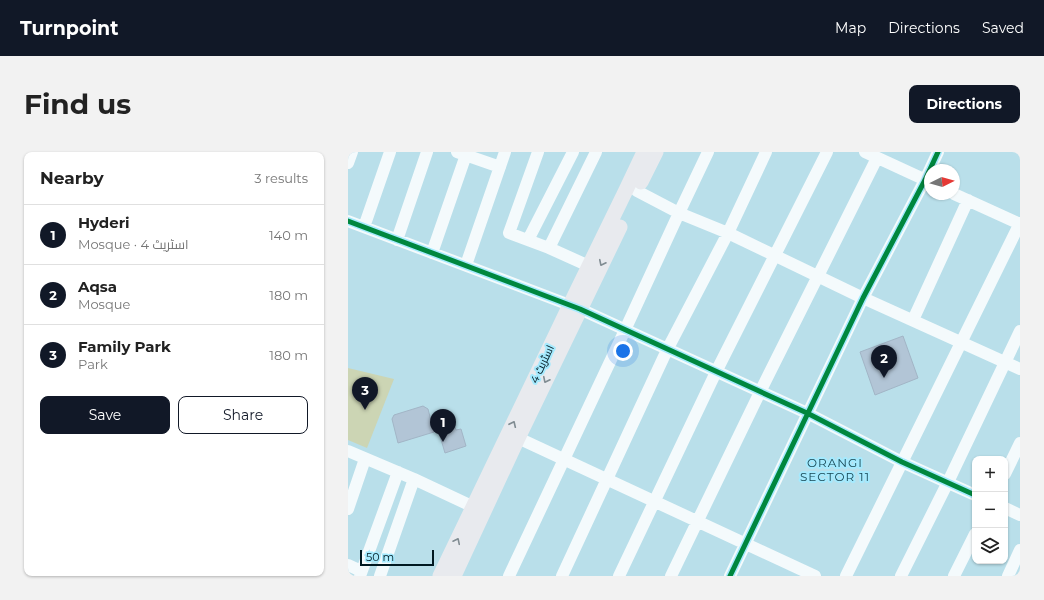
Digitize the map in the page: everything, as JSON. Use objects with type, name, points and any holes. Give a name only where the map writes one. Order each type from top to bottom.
[{"type":"main road","name":"اسٹریٹ 4","points":[[440,576],[479,510],[518,438],[575,307],[589,266],[644,152]]},
{"type":"main road","name":"اسٹریٹ 4","points":[[454,576],[479,510],[575,307],[637,191],[656,152]]},
{"type":"street","points":[[348,163],[352,152]]},
{"type":"street","points":[[364,227],[390,152]]},
{"type":"street","points":[[397,240],[427,152]]},
{"type":"street","points":[[466,265],[505,152]]},
{"type":"street","points":[[538,152],[509,233],[549,248],[589,266]]},
{"type":"street","points":[[528,240],[573,152]]},
{"type":"street","points":[[549,248],[596,152]]},
{"type":"street","points":[[509,576],[625,330],[678,213],[708,152]]},
{"type":"street","points":[[562,576],[667,350],[728,233],[766,152]]},
{"type":"street","points":[[619,576],[716,372],[827,152]]},
{"type":"street","points":[[865,152],[924,180]]},
{"type":"street","points":[[933,164],[938,152]]},
{"type":"street","points":[[432,252],[463,153],[500,167]]},
{"type":"street","points":[[671,576],[760,392],[877,158]]},
{"type":"street","points":[[730,576],[863,298],[924,186]]},
{"type":"street","points":[[637,191],[678,213],[728,233],[863,298],[1020,369]]},
{"type":"street","points":[[846,576],[1020,224],[960,197]]},
{"type":"street","points":[[913,320],[968,200]]},
{"type":"street","points":[[348,221],[575,307],[807,414],[902,462],[972,493]]},
{"type":"street","points":[[901,576],[948,482],[1020,331]]},
{"type":"street","points":[[518,438],[815,576]]},
{"type":"street","points":[[1008,468],[1020,443]]},
{"type":"street","points":[[348,451],[414,479],[479,510]]},
{"type":"street","points":[[348,509],[365,459]]},
{"type":"street","points":[[348,565],[361,574],[398,472]]},
{"type":"street","points":[[380,576],[414,479]]},
{"type":"street","points":[[1008,509],[1020,515]]},
{"type":"street","points":[[954,576],[972,540]]},
{"type":"street","points":[[1008,576],[1020,550]]},
{"type":"green space","points":[[348,368],[394,379],[367,448],[348,440]]},
{"type":"building","points":[[903,336],[918,378],[875,395],[860,352]]},
{"type":"building","points":[[423,406],[428,409],[434,432],[398,443],[392,419],[394,415]]},
{"type":"building","points":[[453,421],[456,430],[461,429],[466,446],[445,453],[437,426]]},
{"type":"cycle path","points":[[730,576],[863,298],[925,180],[938,152]]},
{"type":"cycle path","points":[[348,221],[580,309],[807,413],[902,462],[972,494]]},
{"type":"place","name":"Aqsa","points":[[884,378]]},
{"type":"place","name":"Family Park","points":[[365,410]]},
{"type":"place","name":"Hyderi","points":[[443,442]]},
{"type":"district","name":"ORANGI SECTOR 11","points":[[835,469]]}]
